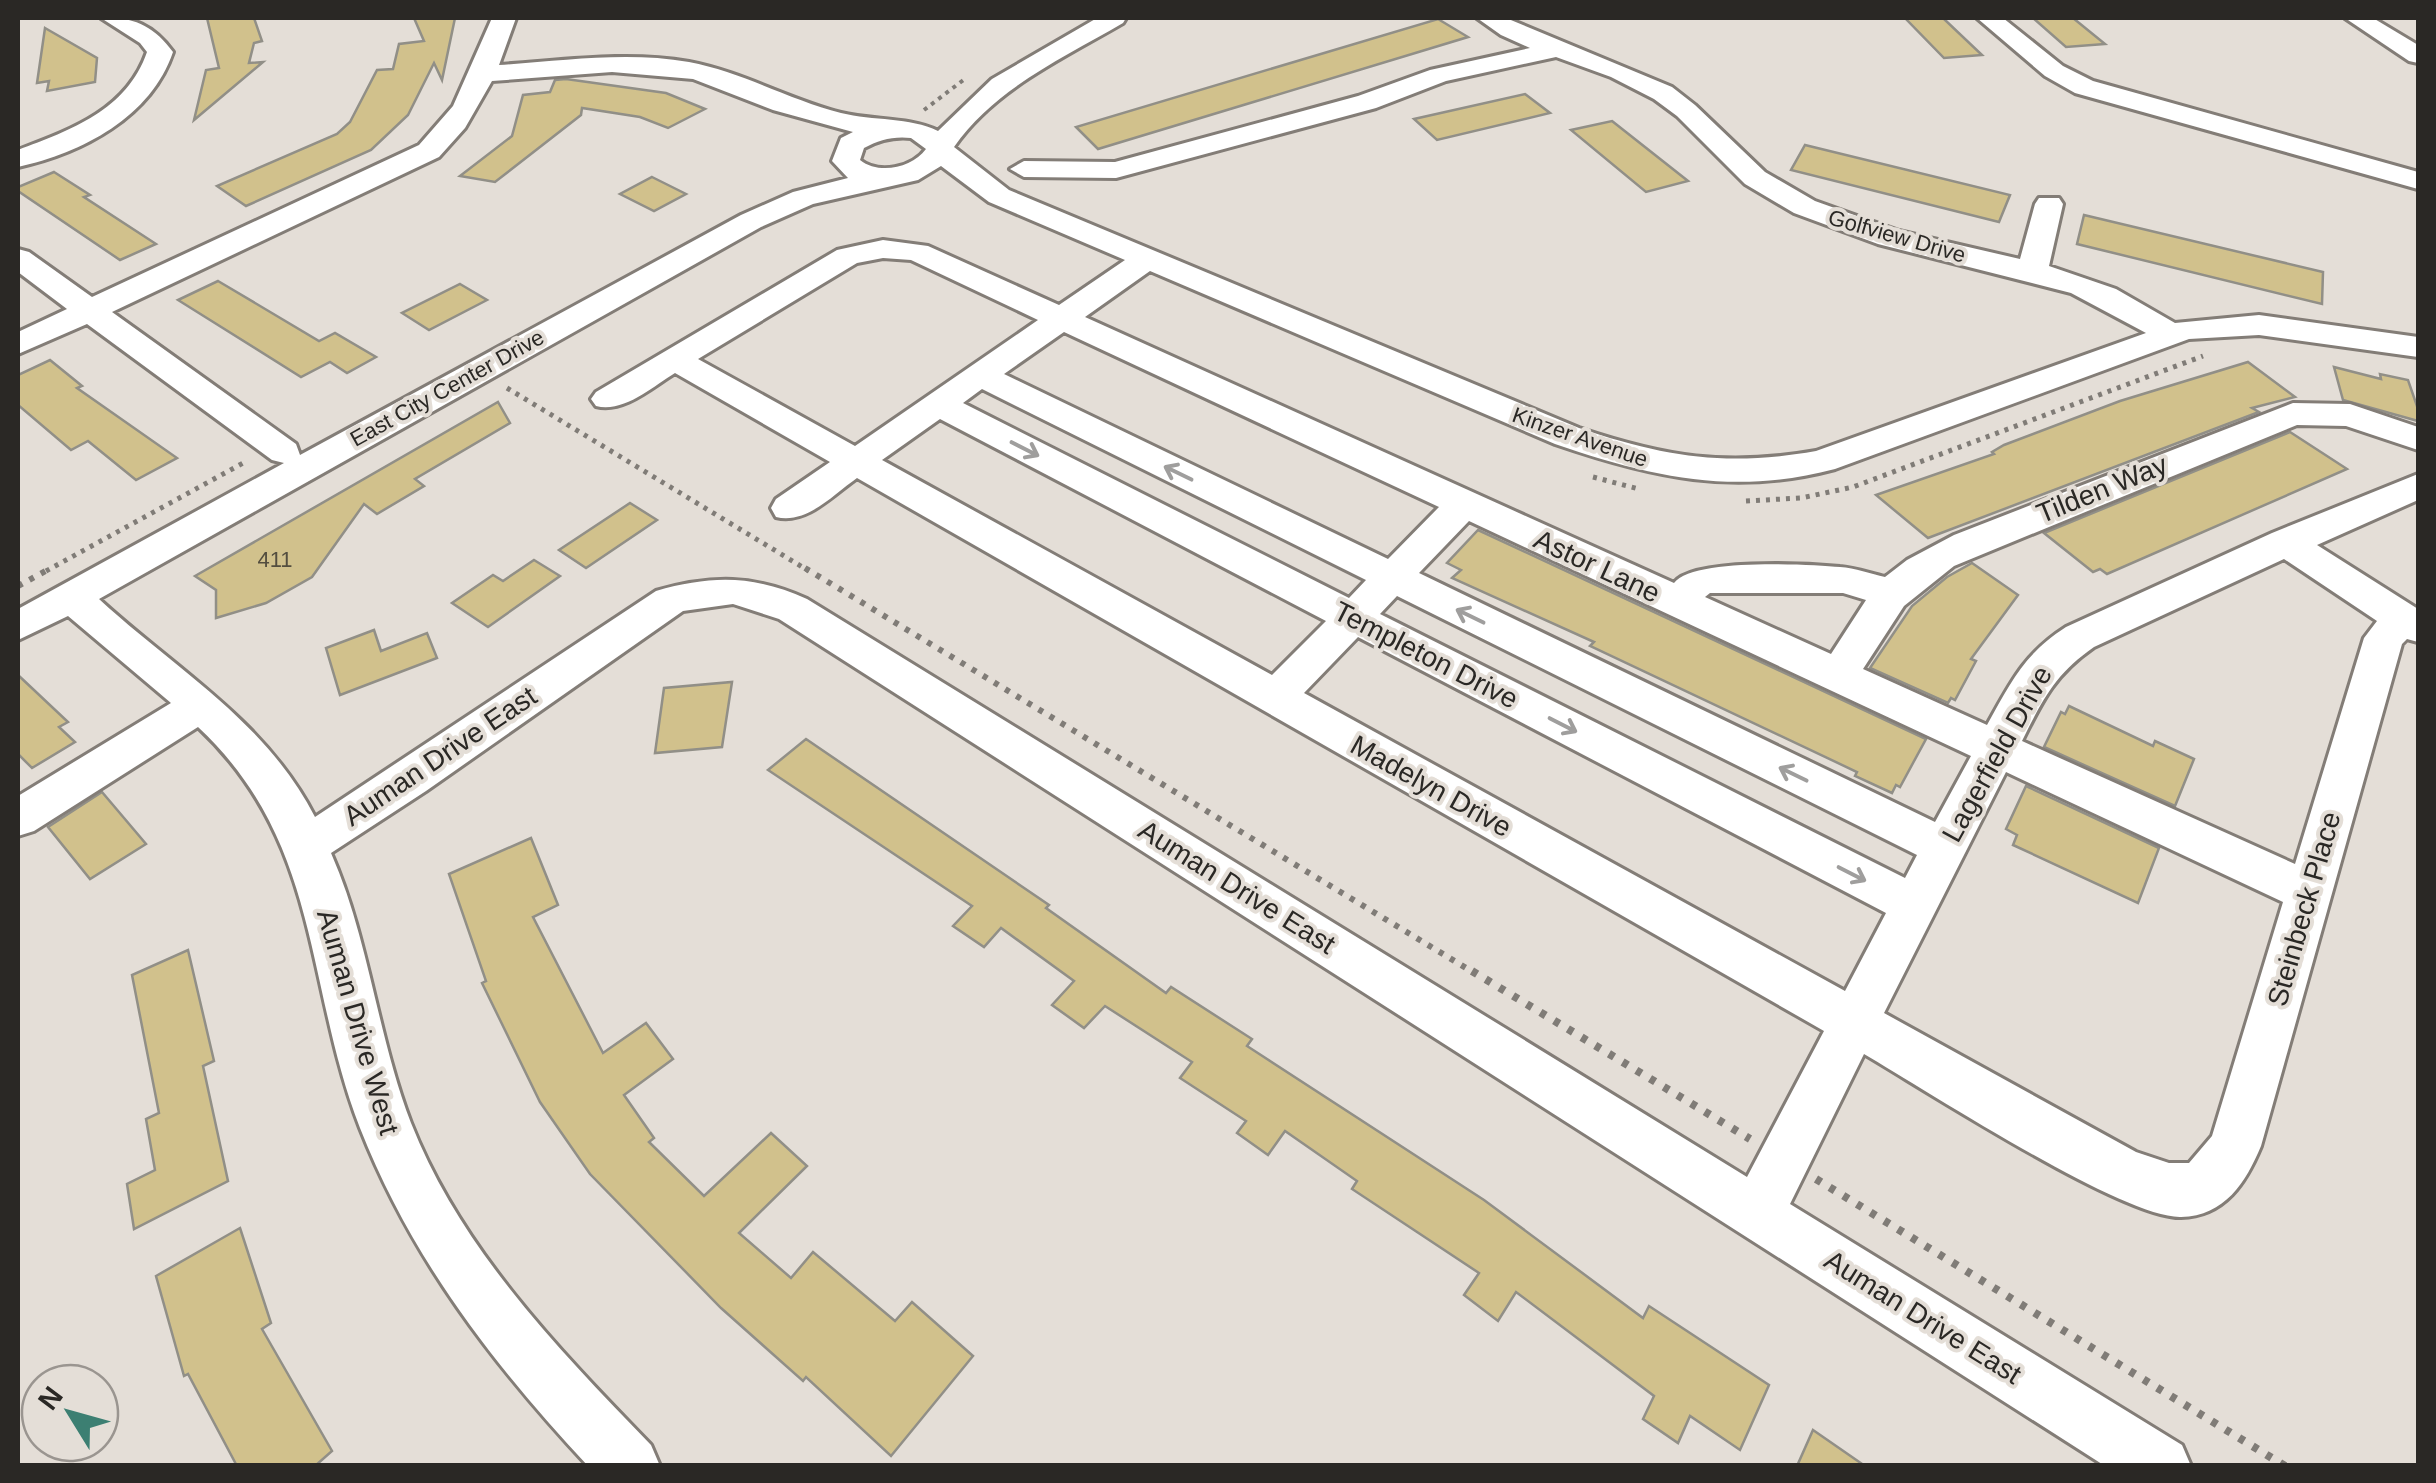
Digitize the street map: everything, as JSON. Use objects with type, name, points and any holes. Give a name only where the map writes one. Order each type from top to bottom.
[{"type":"street","points":[[18,159],[120,112],[147,88],[160,52],[149,38],[112,18]]},
{"type":"street","points":[[18,344],[430,151],[452,131],[482,74],[504,18]]},
{"type":"street","points":[[766,99],[828,133],[856,171],[891,176],[928,165],[939,146],[1001,84],[1114,18]]},
{"type":"street","name":"Golfview Drive","points":[[1489,18],[1524,39],[1603,65],[1663,93],[1696,119],[1745,171],[1772,190],[1824,215],[1865,230],[2094,290],[2169,333]]},
{"type":"street","points":[[1989,18],[2054,70],[2084,86],[2418,181]]},
{"type":"street","points":[[2358,18],[2418,56]]},
{"type":"street","points":[[888,130],[932,115],[998,64],[1068,23]]},
{"type":"street","points":[[1024,169],[1086,172],[1131,166],[1367,102],[1439,75],[1556,50]]},
{"type":"street","points":[[482,74],[630,66],[676,68],[705,74],[836,121],[920,132],[939,146]]},
{"type":"street","name":"East City Center Drive","points":[[18,598],[710,221],[801,180],[846,154],[861,138],[888,130]]},
{"type":"street","name":"Kinzer Avenue","points":[[939,146],[963,171],[999,196],[1597,448],[1673,467],[1720,472],[1774,470],[1822,461],[2169,333],[2260,325],[2418,347]]},
{"type":"street","name":"Kinzer Avenue","points":[[891,176],[999,196]]},
{"type":"street","name":"East City Center Drive","points":[[18,626],[751,221],[803,198],[891,176]]},
{"type":"street","points":[[2032,272],[2049,204]]},
{"type":"street","name":"Astor Lane","points":[[675,360],[848,256],[884,249],[917,252],[2308,892]]},
{"type":"street","points":[[18,258],[284,452]]},
{"type":"street","points":[[789,508],[1146,259]]},
{"type":"street","points":[[608,399],[675,360]]},
{"type":"street","name":"Madelyn Drive","points":[[675,360],[2138,1181],[2161,1190],[2194,1190]]},
{"type":"street","name":"Templeton Drive","points":[[980,375],[1944,847]]},
{"type":"street","name":"Templeton Drive","points":[[938,404],[1915,906]]},
{"type":"street","name":"Tilden Way","points":[[1839,675],[1889,592],[1946,553],[2282,417],[2324,412],[2350,416],[2418,439]]},
{"type":"street","name":"Lagerfield Drive","points":[[1757,1213],[1944,847],[2032,681],[2052,656],[2080,637],[2418,486]]},
{"type":"street","points":[[1275,698],[1464,504]]},
{"type":"street","points":[[2286,542],[2411,624]]},
{"type":"street","points":[[1680,604],[1694,584],[1710,580],[1843,580],[1889,592]]},
{"type":"street","name":"Auman Drive East","points":[[306,845],[411,779],[670,601],[704,590],[760,593],[793,609],[2161,1466]]},
{"type":"street","name":"Auman Drive West","points":[[71,596],[198,706],[252,756],[272,782],[306,845],[384,1122],[416,1198],[473,1289],[556,1389],[630,1466]]},
{"type":"street","name":"Steinbeck Place","points":[[2194,1190],[2222,1172],[2235,1146],[2384,638],[2411,624]]},
{"type":"street","points":[[18,818],[198,706]]},
{"type":"path","points":[[916,114],[968,76]]},
{"type":"path","points":[[1738,501],[1802,498],[1853,487],[2215,353]]},
{"type":"path","points":[[491,378],[2284,1466]]},
{"type":"path","points":[[1578,471],[1645,490]]},
{"type":"building","points":[[207,18],[254,18],[262,41],[254,43],[249,63],[263,62],[194,120],[206,70],[219,68]]},
{"type":"building","points":[[414,18],[455,18],[442,80],[434,63],[408,115],[371,150],[246,206],[217,186],[337,134],[350,122],[377,70],[393,69],[399,44],[424,41]]},
{"type":"building","points":[[1905,18],[1943,18],[1982,55],[1944,58]]},
{"type":"building","points":[[2033,18],[2073,18],[2105,44],[2066,47]]},
{"type":"building","points":[[1438,19],[1468,37],[1098,149],[1076,127]]},
{"type":"building","points":[[45,28],[97,58],[95,82],[47,91],[49,81],[37,83]]},
{"type":"building","points":[[555,80],[666,93],[705,109],[668,128],[640,117],[582,108],[581,115],[495,182],[460,176],[512,136],[523,95],[550,92]]},
{"type":"building","points":[[1525,94],[1550,113],[1437,140],[1414,119]]},
{"type":"building","points":[[1612,121],[1688,181],[1646,192],[1571,130]]},
{"type":"building","points":[[1805,145],[2010,195],[1999,222],[1791,170]]},
{"type":"building","points":[[54,172],[90,195],[84,197],[156,244],[120,260],[18,191],[18,187]]},
{"type":"building","points":[[652,177],[686,194],[654,211],[620,194]]},
{"type":"building","points":[[2084,215],[2323,272],[2322,304],[2077,244]]},
{"type":"building","points":[[218,281],[319,341],[335,333],[376,357],[347,373],[330,362],[301,377],[178,300]]},
{"type":"building","points":[[460,284],[487,300],[429,330],[402,313]]},
{"type":"building","points":[[50,360],[82,386],[77,388],[177,458],[136,480],[88,441],[71,450],[18,405],[18,375]]},
{"type":"building","points":[[2248,362],[2295,397],[2252,408],[2259,412],[1928,538],[1876,495],[1994,454],[2004,445],[2120,401]]},
{"type":"building","points":[[2334,367],[2381,379],[2380,374],[2408,380],[2418,421],[2343,400]]},
{"type":"building","points":[[498,402],[510,423],[415,479],[424,486],[377,514],[364,504],[312,577],[266,603],[216,618],[216,590],[195,576]]},
{"type":"building","points":[[2290,432],[2347,469],[2107,574],[2100,569],[2093,572],[2044,533]]},
{"type":"building","points":[[630,503],[657,520],[586,568],[559,550]]},
{"type":"building","points":[[1478,530],[1926,739],[1900,787],[1896,785],[1892,793],[1855,776],[1857,772],[1590,646],[1594,642],[1452,578],[1461,570],[1447,563]]},
{"type":"building","points":[[534,560],[560,576],[488,627],[452,603],[493,575],[503,581]]},
{"type":"building","points":[[1972,563],[2018,595],[1971,659],[1976,661],[1955,700],[1951,698],[1948,703],[1870,668],[1912,606],[1947,577]]},
{"type":"building","points":[[374,630],[381,651],[427,633],[437,658],[340,695],[326,648]]},
{"type":"building","points":[[18,675],[68,722],[59,727],[75,742],[32,768],[18,754]]},
{"type":"building","points":[[732,682],[722,747],[655,753],[664,688]]},
{"type":"building","points":[[2069,706],[2153,746],[2155,741],[2194,759],[2175,806],[2044,747],[2061,712],[2065,714]]},
{"type":"building","points":[[806,739],[1049,905],[1046,908],[1166,993],[1171,987],[1252,1039],[1247,1046],[1484,1200],[1643,1318],[1649,1306],[1769,1385],[1740,1450],[1690,1416],[1678,1443],[1643,1419],[1654,1396],[1516,1292],[1498,1321],[1464,1295],[1479,1273],[1352,1189],[1357,1181],[1285,1131],[1268,1155],[1237,1133],[1246,1121],[1180,1078],[1192,1062],[1105,1006],[1084,1028],[1052,1005],[1074,981],[1001,928],[984,947],[953,926],[972,906],[768,770]]},
{"type":"building","points":[[2026,786],[2159,848],[2138,903],[2013,845],[2017,835],[2006,829]]},
{"type":"building","points":[[102,792],[146,844],[90,879],[48,827]]},
{"type":"building","points":[[531,838],[558,905],[533,917],[603,1053],[646,1023],[673,1059],[624,1095],[654,1138],[649,1142],[704,1196],[771,1133],[807,1166],[739,1233],[791,1278],[813,1252],[895,1321],[912,1302],[973,1356],[891,1456],[806,1377],[803,1381],[721,1308],[590,1174],[540,1102],[482,983],[486,981],[449,874]]},
{"type":"building","points":[[188,950],[214,1061],[203,1066],[228,1181],[134,1229],[127,1184],[155,1170],[146,1119],[159,1113],[132,975]]},
{"type":"building","points":[[240,1228],[271,1323],[262,1329],[332,1451],[315,1466],[237,1466],[188,1374],[184,1376],[156,1276]]},
{"type":"building","points":[[1813,1430],[1865,1466],[1797,1466]]}]
